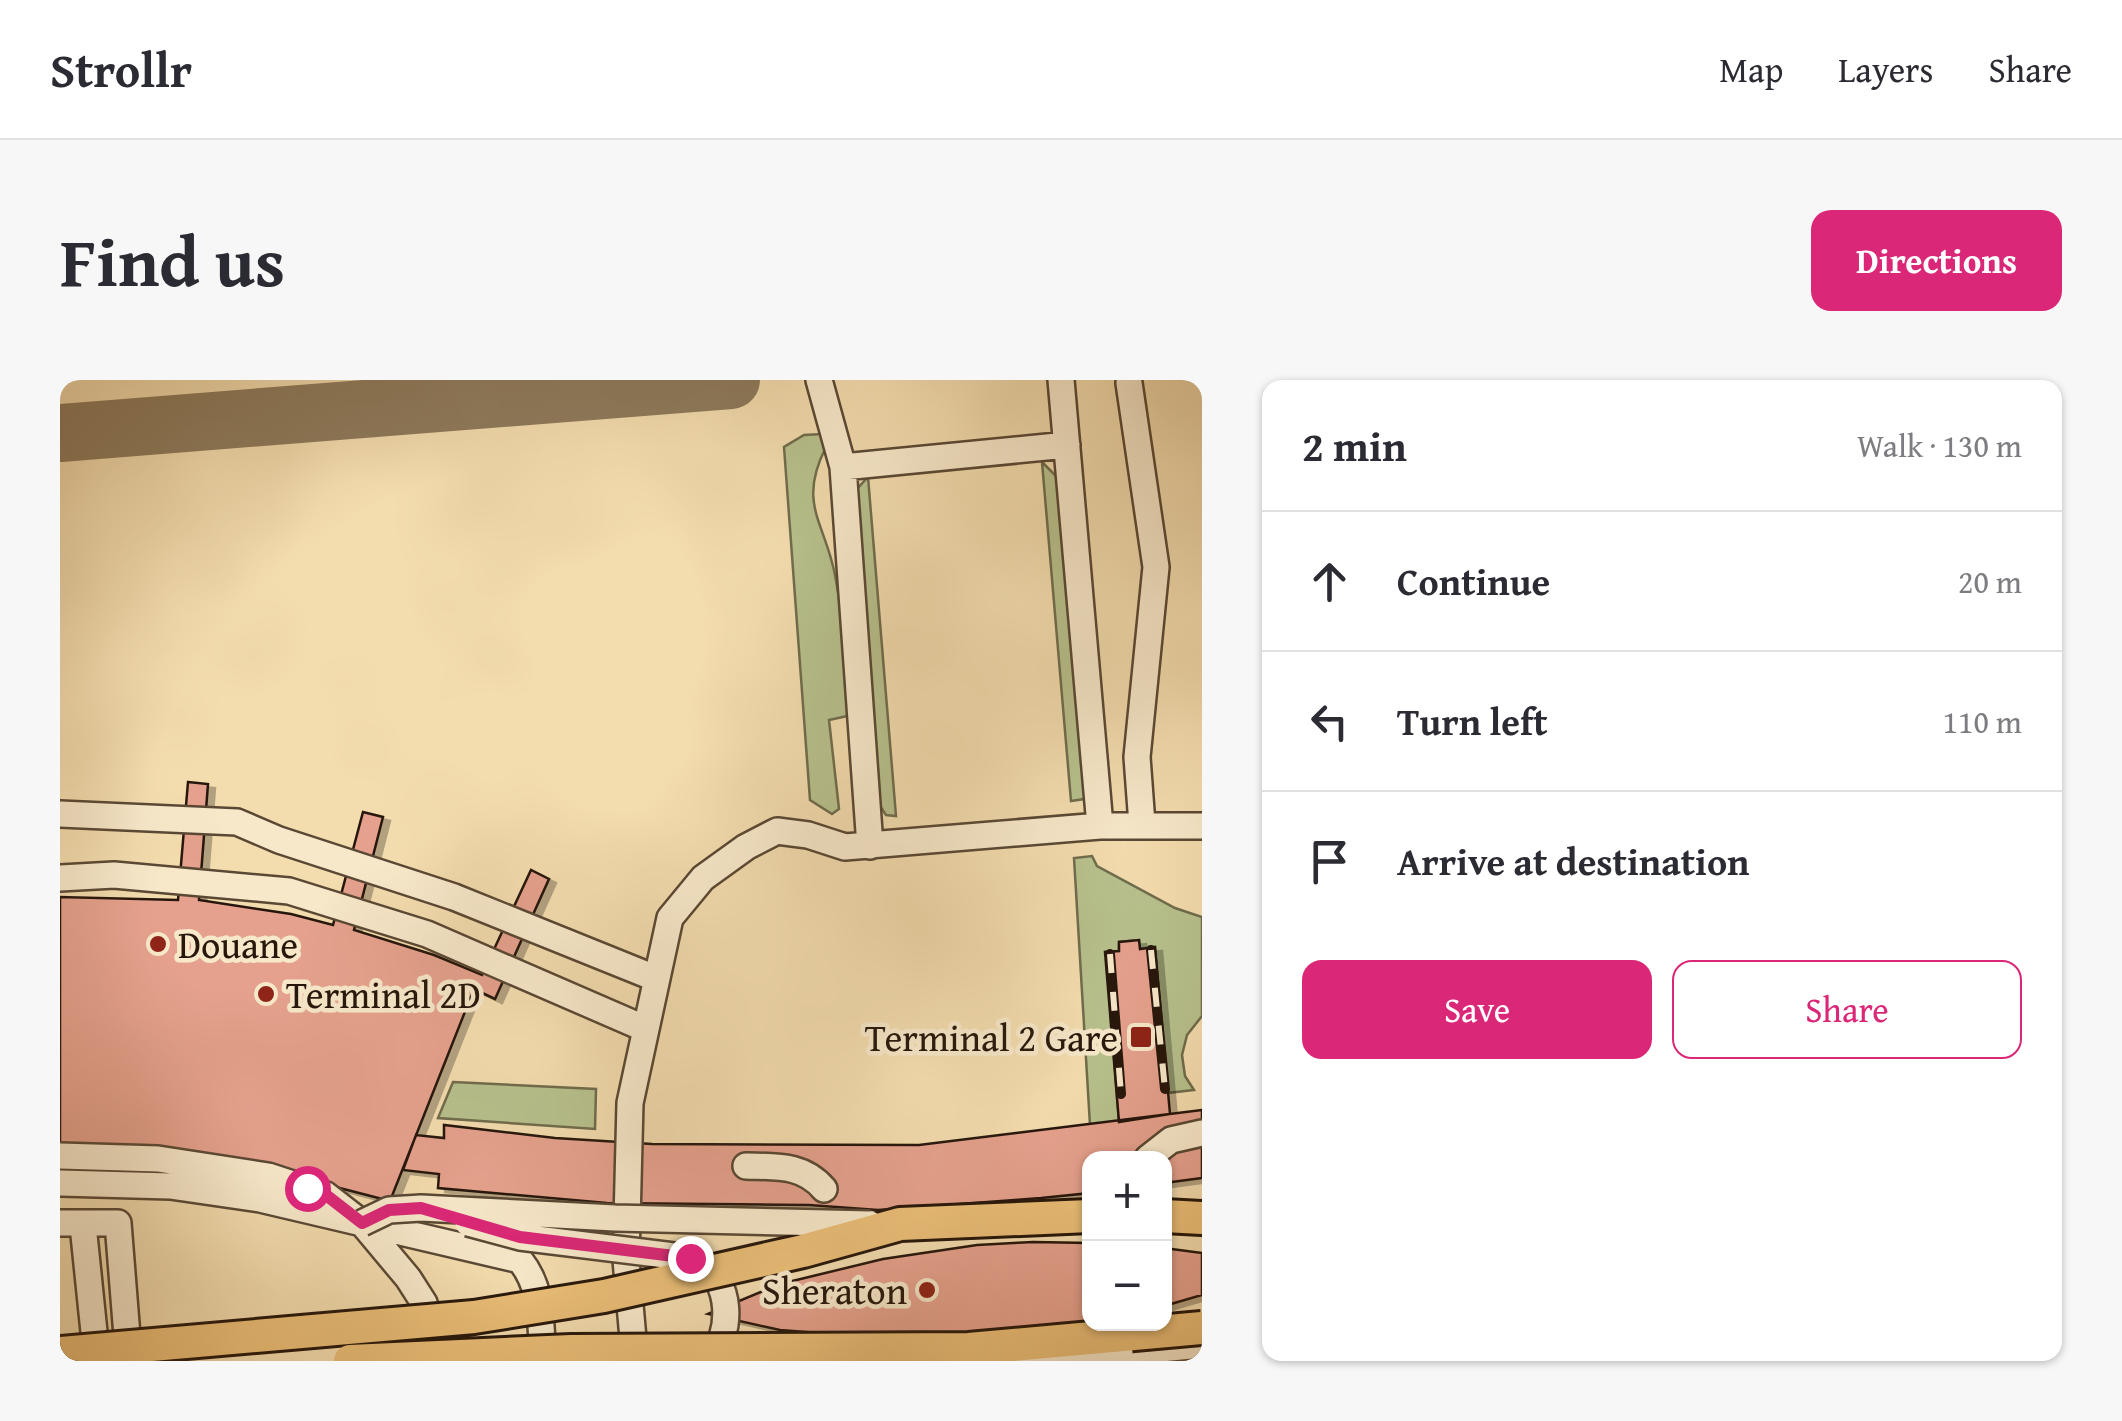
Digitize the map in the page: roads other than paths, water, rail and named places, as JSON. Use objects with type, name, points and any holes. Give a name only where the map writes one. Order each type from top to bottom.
[{"type":"main road","points":[[1172,1215],[1202,1218]]},
{"type":"main road","points":[[60,1350],[474,1318],[604,1296],[803,1251],[900,1224],[1082,1216]]},
{"type":"main road","points":[[350,1361],[570,1350],[969,1350],[1202,1328]]},
{"type":"lane","points":[[819,380],[844,468],[870,846]]},
{"type":"lane","points":[[1061,380],[1100,826]]},
{"type":"lane","points":[[1128,383],[1156,567],[1136,757],[1142,824]]},
{"type":"lane","points":[[844,468],[1068,445]]},
{"type":"lane","points":[[60,814],[238,822],[294,846],[454,896],[655,978]]},
{"type":"lane","points":[[635,1361],[626,1260],[630,1104],[670,918],[703,878],[746,847],[778,831],[808,835],[845,847],[1100,826],[1202,826]]},
{"type":"lane","points":[[60,878],[114,875],[289,891],[427,934],[646,1029]]},
{"type":"lane","points":[[1157,1151],[1171,1140],[1202,1133]]},
{"type":"lane","points":[[60,1156],[158,1158],[268,1176],[326,1195],[362,1223],[424,1303],[434,1336],[431,1361]]},
{"type":"lane","points":[[746,1166],[806,1172],[824,1189]]},
{"type":"lane","points":[[60,1184],[170,1186],[260,1199],[520,1260],[534,1277],[538,1292],[543,1361]]},
{"type":"lane","points":[[362,1223],[389,1210],[421,1208],[773,1223],[900,1224]]},
{"type":"lane","points":[[421,1208],[520,1237],[668,1254],[704,1264],[720,1282],[726,1329],[719,1350],[708,1361]]},
{"type":"lane","points":[[1172,1213],[1202,1209]]},
{"type":"lane","points":[[60,1223],[118,1223],[128,1352],[60,1350]]},
{"type":"lane","points":[[84,1235],[96,1353]]},
{"type":"lane","points":[[984,1361],[1046,1356],[1056,1360],[1202,1346]]},
{"type":"lane","points":[[668,1351],[741,1361]]},
{"type":"railway","points":[[1151,950],[1165,1089]]},
{"type":"railway","points":[[1110,954],[1121,1094]]},
{"type":"place","name":"Douane","points":[[158,944]]},
{"type":"place","name":"Terminal 2D","points":[[266,994]]},
{"type":"place","name":"Terminal 2 Gare","points":[[1141,1037]]},
{"type":"place","name":"Sheraton","points":[[927,1290]]}]
